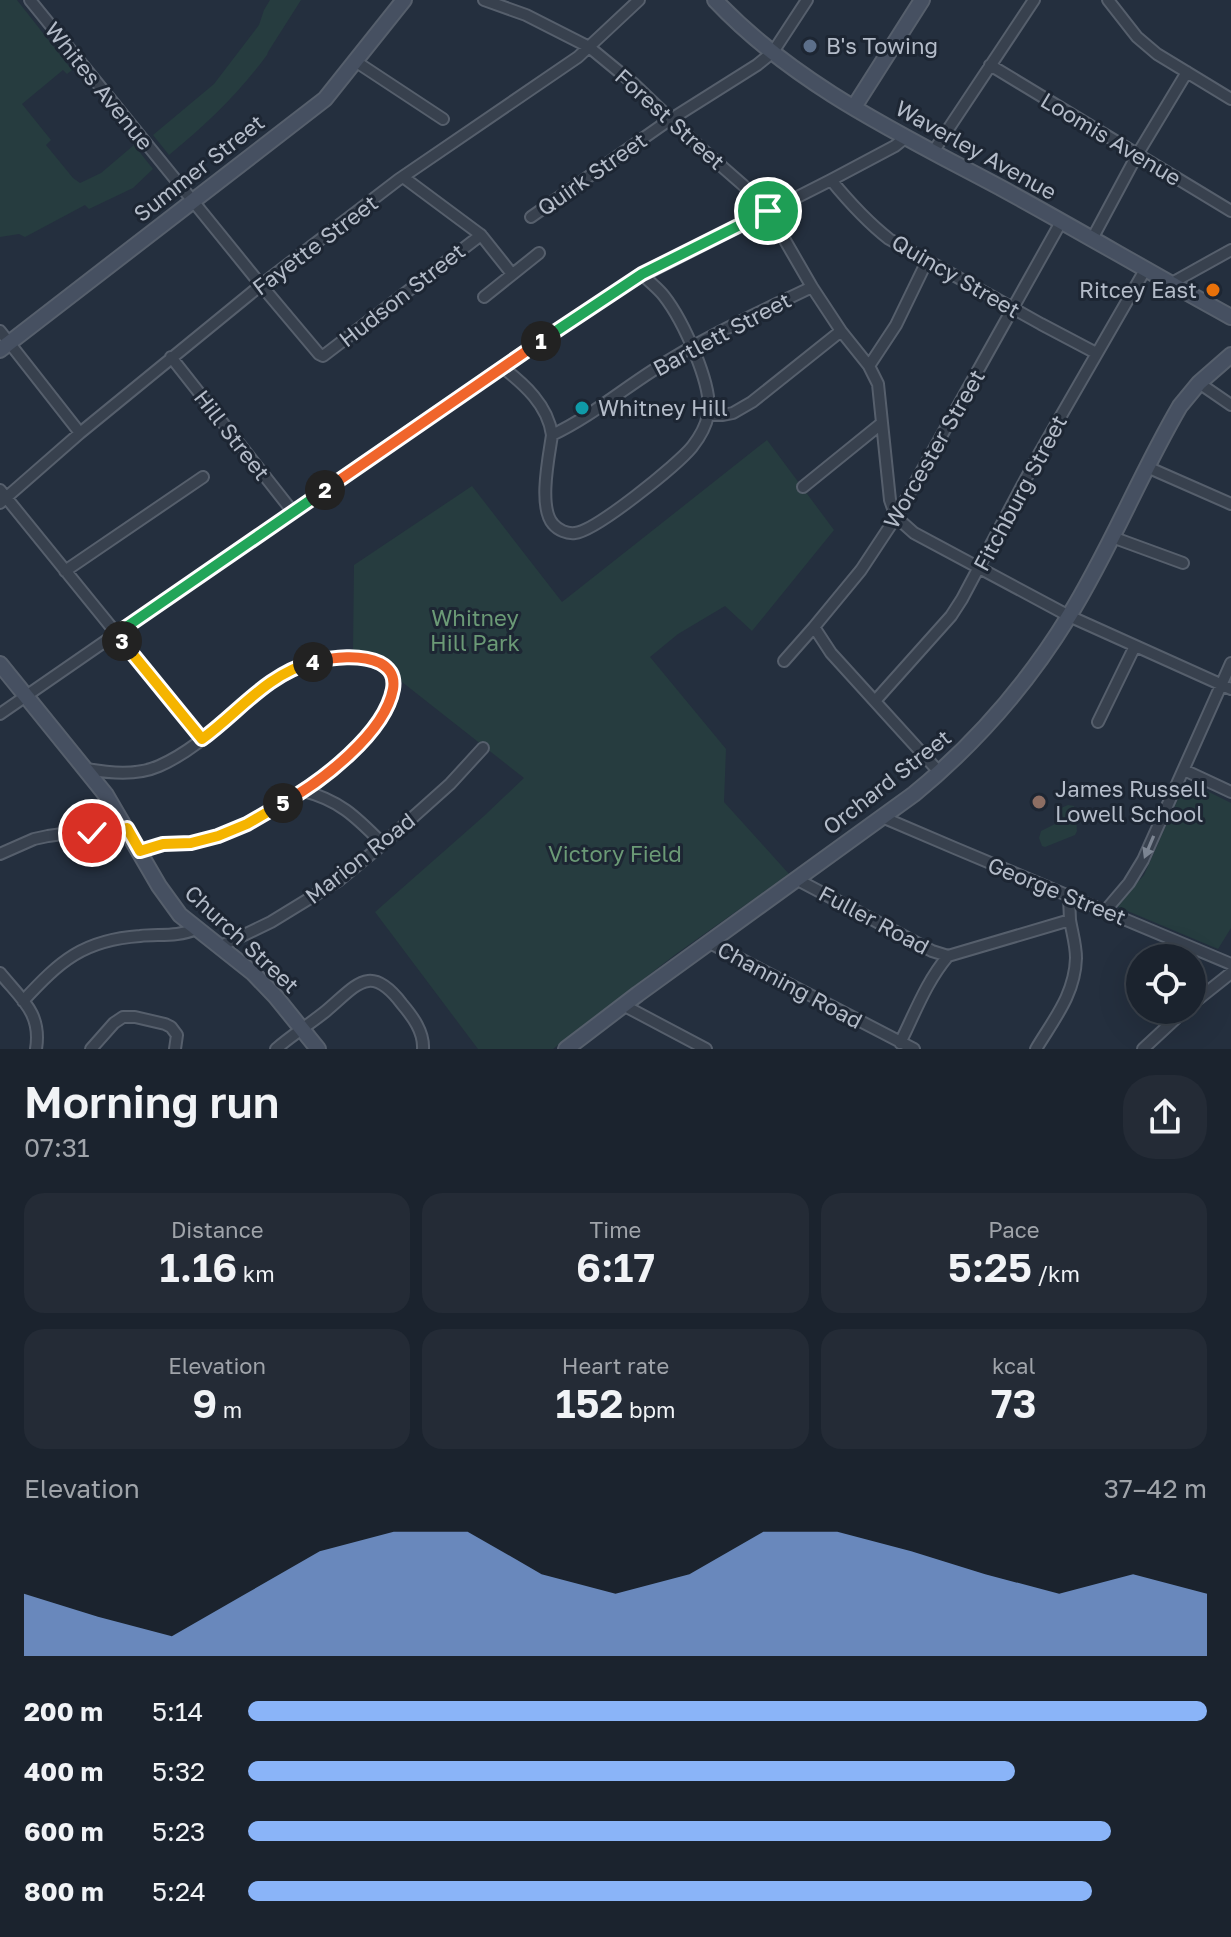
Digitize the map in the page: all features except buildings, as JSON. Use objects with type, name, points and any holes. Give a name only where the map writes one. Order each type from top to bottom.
[{"type":"street","name":"Whites Avenue","points":[[30,0],[261,285],[323,356]]},
{"type":"street","name":"Summer Street","points":[[5,347],[325,99],[404,0]]},
{"type":"street","name":"Forest Street","points":[[484,0],[526,15],[589,47],[634,84],[743,185],[768,211],[812,287],[869,366]]},
{"type":"street","name":"Fayette Street","points":[[2,497],[261,285],[403,177],[578,57],[639,0]]},
{"type":"street","name":"Waverley Avenue","points":[[715,0],[801,74],[854,107],[1231,317]]},
{"type":"street","points":[[773,52],[807,0]]},
{"type":"street","points":[[854,107],[922,0]]},
{"type":"street","points":[[933,152],[1034,0]]},
{"type":"street","points":[[1108,0],[1137,37],[1157,54],[1231,99]]},
{"type":"street","name":"Quirk Street","points":[[531,217],[773,52]]},
{"type":"street","points":[[355,61],[443,119]]},
{"type":"street","name":"Loomis Avenue","points":[[990,65],[1231,211]]},
{"type":"street","points":[[1092,239],[1137,155],[1187,72]]},
{"type":"street","points":[[0,714],[502,367],[642,274],[831,180],[905,138]]},
{"type":"street","points":[[403,177],[481,235],[512,274]]},
{"type":"street","name":"Quincy Street","points":[[831,180],[850,204],[889,239],[1096,353]]},
{"type":"street","name":"Worcester Street","points":[[784,661],[861,570],[896,517],[1061,222]]},
{"type":"street","name":"Hudson Street","points":[[323,356],[481,235]]},
{"type":"street","points":[[1170,284],[1231,250]]},
{"type":"street","points":[[484,297],[539,253]]},
{"type":"street","points":[[927,261],[896,325],[869,366],[878,384],[887,482],[896,517],[914,533],[1069,616],[1226,687]]},
{"type":"street","name":"Fitchburg Street","points":[[875,701],[951,616],[980,568],[1039,454],[1145,270]]},
{"type":"street","points":[[502,367],[520,381],[543,408],[551,425],[545,496],[551,522],[567,533],[599,524],[690,449],[708,415],[705,380],[692,347],[664,296],[642,274]]},
{"type":"street","name":"Bartlett Street","points":[[552,435],[571,426],[652,370],[692,347],[812,287]]},
{"type":"street","points":[[0,331],[5,347],[80,433]]},
{"type":"street","points":[[708,415],[733,413],[752,402],[841,331]]},
{"type":"street","name":"Orchard Street","points":[[566,1049],[882,817],[940,773],[974,740],[1033,667],[1069,616],[1180,406],[1199,383],[1231,355]]},
{"type":"street","name":"Hill Street","points":[[171,357],[293,512]]},
{"type":"street","points":[[1199,383],[1231,405]]},
{"type":"street","points":[[803,487],[882,423]]},
{"type":"street","points":[[1147,467],[1231,504]]},
{"type":"street","points":[[65,571],[203,477]]},
{"type":"street","points":[[2,497],[202,739]]},
{"type":"street","points":[[1112,537],[1183,563]]},
{"type":"street","points":[[814,627],[831,653],[940,773]]},
{"type":"street","points":[[1098,722],[1135,646]]},
{"type":"street","points":[[86,769],[124,773],[147,771],[170,761],[230,717],[267,684],[307,664],[334,658],[362,659],[379,663],[393,674],[391,699],[380,719],[351,751],[303,791],[247,824],[218,836],[191,843],[163,844],[140,851]]},
{"type":"street","points":[[1106,910],[1129,883],[1143,860],[1182,773],[1226,687],[1231,663]]},
{"type":"street","name":"Church Street","points":[[0,664],[106,795],[180,915],[264,984],[318,1049]]},
{"type":"street","name":"Marion Road","points":[[221,946],[271,922],[326,889],[383,844],[450,784],[483,748]]},
{"type":"street","points":[[1182,773],[1231,792]]},
{"type":"street","points":[[303,791],[346,808],[383,844]]},
{"type":"street","name":"George Street","points":[[882,817],[1231,964]]},
{"type":"street","points":[[0,854],[48,836],[77,832],[105,835],[127,828]]},
{"type":"street","name":"Fuller Road","points":[[796,879],[948,956],[1070,920]]},
{"type":"street","points":[[1036,1049],[1063,1008],[1074,974],[1076,954],[1069,897]]},
{"type":"street","points":[[23,1001],[66,959],[90,947],[115,939],[177,935],[196,929]]},
{"type":"street","name":"Channing Road","points":[[708,942],[914,1049]]},
{"type":"street","points":[[900,1043],[935,970],[948,956]]},
{"type":"street","points":[[0,973],[33,1015],[38,1038],[36,1049]]},
{"type":"street","points":[[1206,993],[1231,973]]},
{"type":"street","points":[[276,1049],[328,1010],[351,988],[364,981],[385,986],[391,991],[421,1033],[423,1049]]},
{"type":"street","points":[[623,1005],[706,1049]]},
{"type":"street","points":[[91,1049],[118,1019],[129,1016],[171,1027],[177,1035],[175,1049]]},
{"type":"street","points":[[1143,1049],[1170,1024]]},
{"type":"green space","points":[[0,0],[17,0],[72,70],[67,74],[63,70],[22,104],[51,140],[46,145],[73,178],[80,183],[101,173],[134,145],[153,169],[133,188],[89,209],[85,205],[25,237],[19,234],[0,237]]},
{"type":"green space","points":[[270,0],[301,0],[267,55],[245,82],[209,120],[169,155],[153,135],[214,84],[259,25]]},
{"type":"green space","points":[[767,440],[834,530],[752,631],[725,606],[678,634],[650,657],[726,749],[724,802],[789,874],[676,954],[553,1049],[478,1049],[375,912],[524,778],[402,682],[391,660],[378,654],[353,651],[354,565],[472,486],[562,602]]},
{"type":"green space","points":[[1188,785],[1195,785],[1231,803],[1231,928],[1218,949],[1118,907],[1144,875],[1182,790]]},
{"type":"green space","points":[[1068,805],[1075,808],[1075,835],[1042,846],[1039,838],[1041,831],[1063,820],[1061,808]]},
{"type":"place","name":"B's Towing","points":[[810,46]]},
{"type":"place","name":"Ritcey East","points":[[1213,290]]},
{"type":"place","name":"Whitney Hill","points":[[582,408]]},
{"type":"place","name":"James Russell Lowell School","points":[[1039,802]]},
{"type":"route","points":[[92,833],[105,835],[127,828],[140,851],[163,844],[204,840],[247,824],[303,791],[351,751],[380,719],[391,699],[394,685],[393,674],[373,660],[321,660],[279,676],[202,739],[116,634],[628,283],[768,211]]},
{"type":"park label","name":"Whitney Hill Park","points":[[475,630]]},
{"type":"park label","name":"Victory Field","points":[[615,854]]}]
